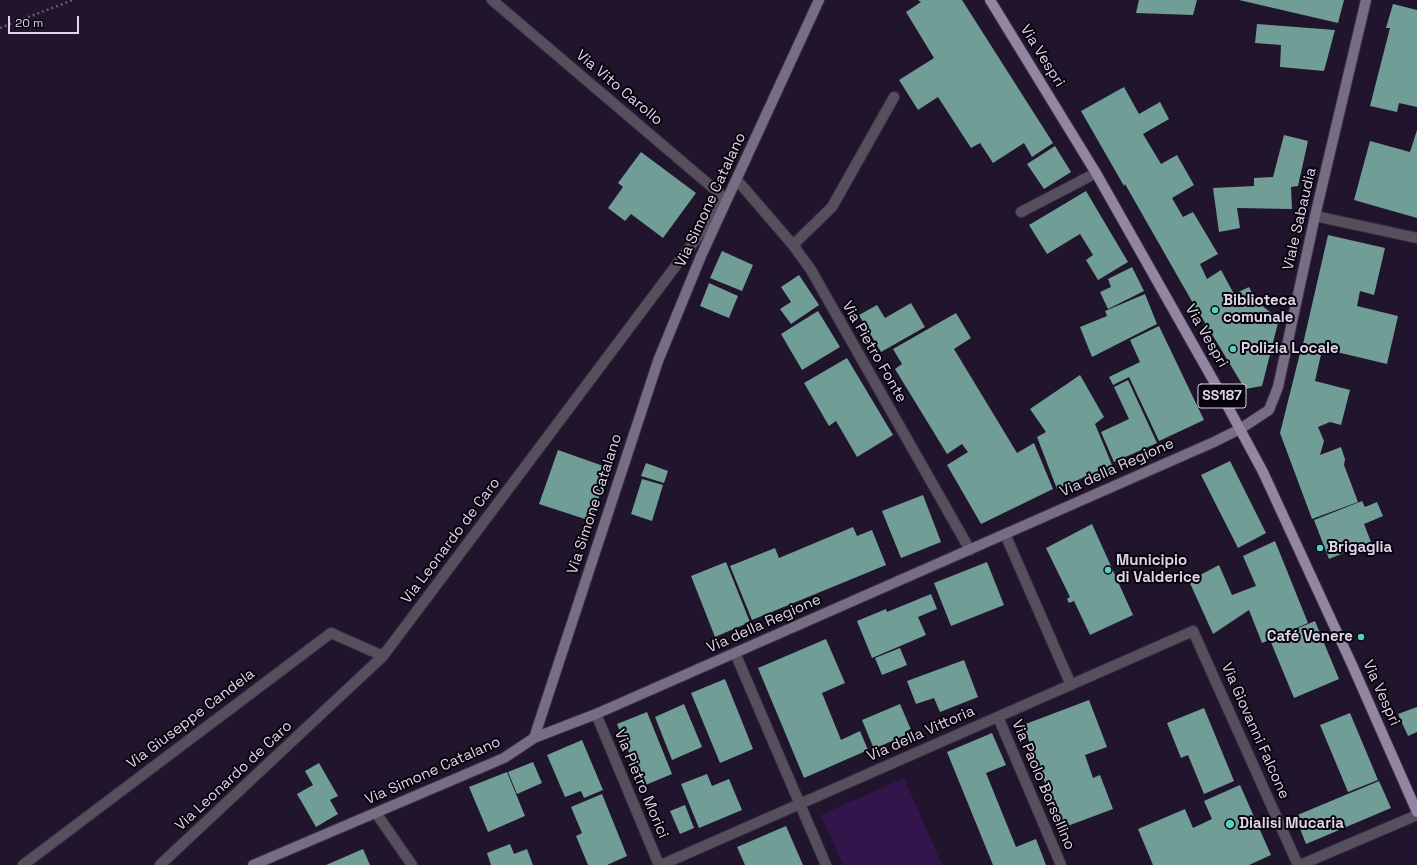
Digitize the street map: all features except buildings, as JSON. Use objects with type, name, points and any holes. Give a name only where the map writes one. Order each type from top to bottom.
[{"type":"main road","name":"Via Simone Catalano","points":[[253,865],[504,758],[534,738],[658,361],[726,199],[737,180],[819,0]]},
{"type":"main road","name":"Via Vespri","points":[[990,0],[1096,173],[1263,472],[1353,667],[1417,813]]},
{"type":"main road","name":"Viale Sabaudia","points":[[1240,429],[1269,410],[1278,387],[1315,216],[1366,0]]},
{"type":"main road","name":"Via della Regione","points":[[534,738],[596,714],[970,550],[1240,429]]},
{"type":"street","name":"Via Vito Carollo","points":[[492,0],[726,199]]},
{"type":"street","points":[[793,245],[832,207],[894,97]]},
{"type":"street","points":[[1022,212],[1096,173]]},
{"type":"street","name":"Via Pietro Fonte","points":[[737,180],[793,245],[811,270],[970,550]]},
{"type":"street","name":"Via Leonardo de Caro","points":[[160,865],[383,656],[726,199]]},
{"type":"street","points":[[1315,216],[1417,238]]},
{"type":"street","points":[[1004,534],[1071,685]]},
{"type":"street","name":"Via della Vittoria","points":[[660,865],[1193,631]]},
{"type":"street","name":"Via Giovanni Falcone","points":[[1193,631],[1299,865]]},
{"type":"street","name":"Via Giuseppe Candela","points":[[23,865],[330,633],[383,656]]},
{"type":"street","points":[[735,653],[826,865]]},
{"type":"street","name":"Via Pietro Morici","points":[[596,714],[660,865]]},
{"type":"street","name":"Via Paolo Borsellino","points":[[998,717],[1061,865]]},
{"type":"street","points":[[376,813],[412,865]]},
{"type":"street","points":[[1299,865],[1417,813]]},
{"type":"path","points":[[0,28],[74,0]]},
{"type":"shaded area","points":[[904,778],[942,865],[843,865],[821,815]]},
{"type":"place","name":"Biblioteca comunale","points":[[1215,310]]},
{"type":"place","name":"Polizia Locale","points":[[1233,349]]},
{"type":"place","name":"Brigaglia","points":[[1320,548]]},
{"type":"place","name":"Municipio di Valderice","points":[[1108,570]]},
{"type":"place","name":"Café Venere","points":[[1361,637]]},
{"type":"place","name":"Dialisi Mucaria","points":[[1230,824]]}]
